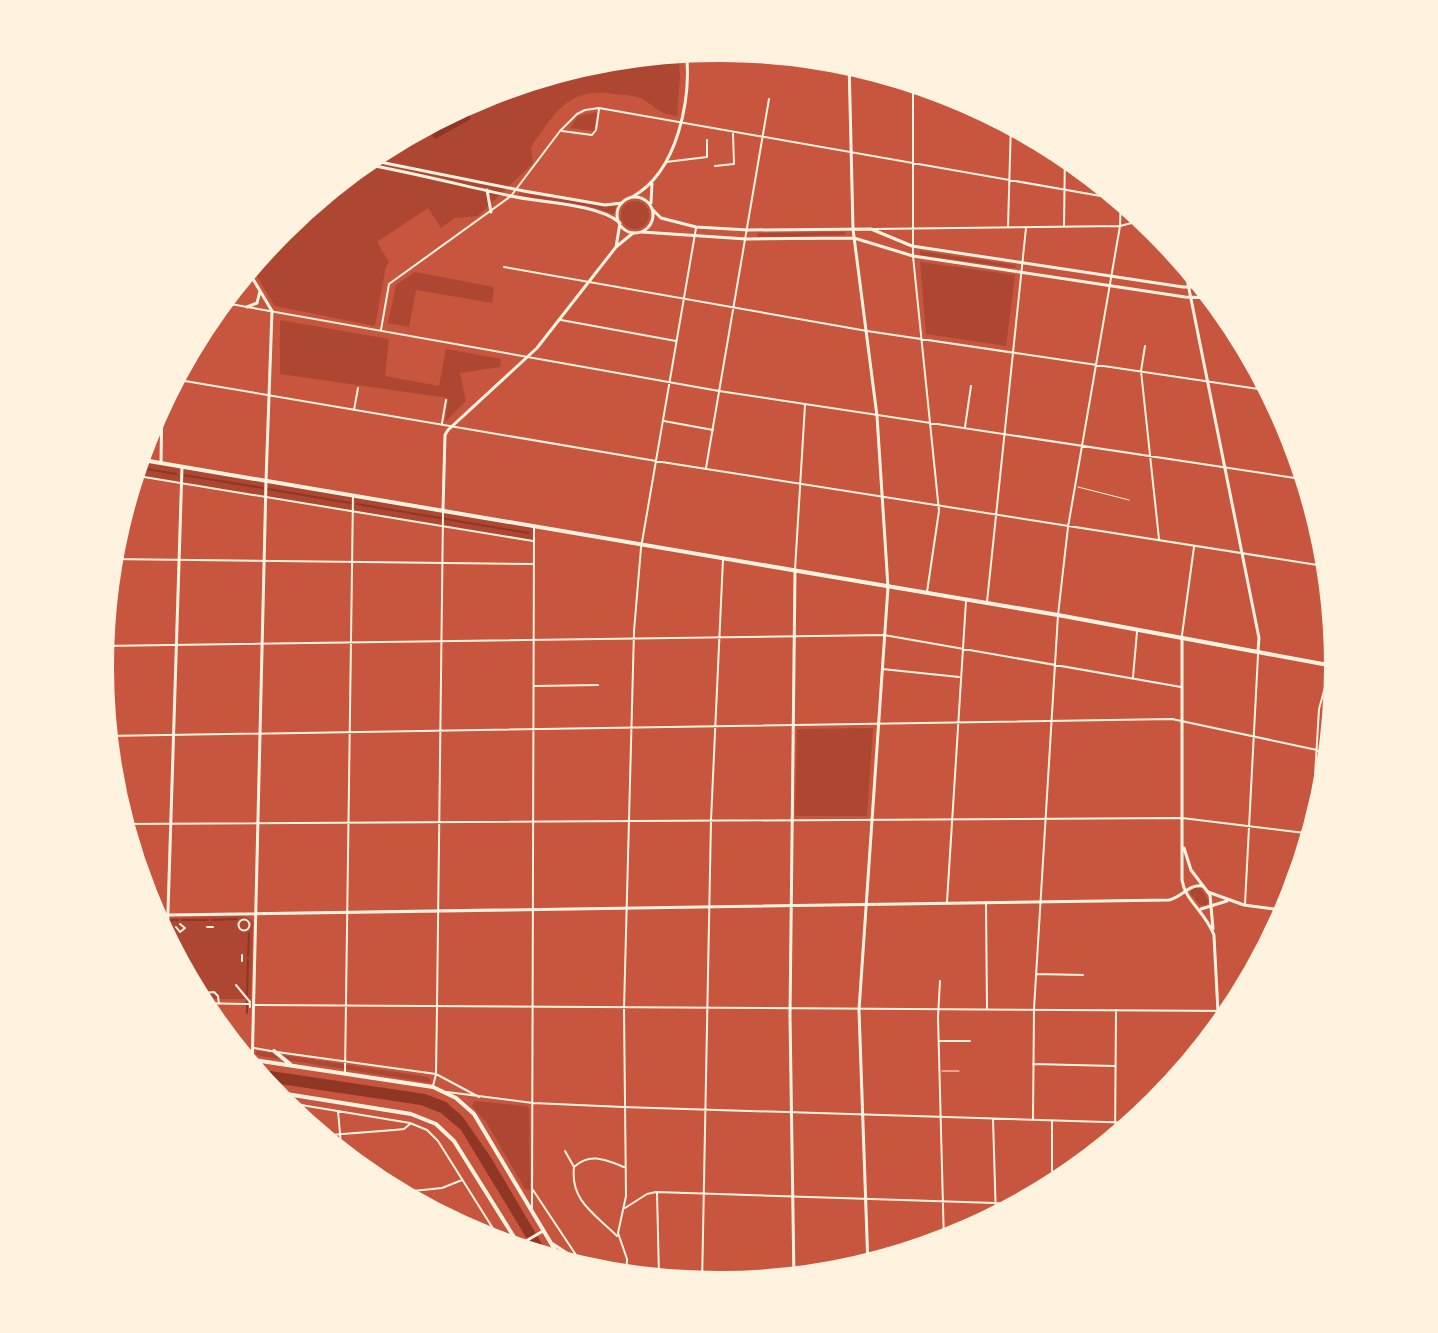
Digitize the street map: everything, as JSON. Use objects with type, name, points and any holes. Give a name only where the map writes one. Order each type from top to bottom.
[{"type":"main road","points":[[149,461],[1058,615],[1326,665]]},
{"type":"main road","points":[[274,1051],[292,1065]]},
{"type":"main road","points":[[259,1061],[433,1087],[456,1098],[474,1114],[555,1250]]},
{"type":"main road","points":[[289,1094],[411,1114],[436,1124],[454,1141],[514,1237]]},
{"type":"street","points":[[382,162],[605,205],[622,203],[652,183],[664,163],[680,123],[688,82],[687,61]]},
{"type":"street","points":[[849,75],[853,229],[877,416],[888,587],[859,1010],[868,1254]]},
{"type":"street","points":[[913,92],[912,246],[939,506],[927,594]]},
{"type":"street","points":[[706,469],[769,99]]},
{"type":"street","points":[[560,131],[592,135],[596,130],[599,108]]},
{"type":"street","points":[[381,331],[389,284],[518,190],[560,131],[585,110],[599,108],[1100,195]]},
{"type":"street","points":[[715,166],[734,164],[733,133]]},
{"type":"street","points":[[1008,228],[1011,135]]},
{"type":"street","points":[[664,163],[707,157],[707,140]]},
{"type":"street","points":[[376,167],[601,213],[620,222],[633,233]]},
{"type":"street","points":[[1064,227],[1065,168]]},
{"type":"street","points":[[642,232],[652,222],[652,183]]},
{"type":"street","points":[[487,190],[491,212]]},
{"type":"street","points":[[632,197],[643,199],[661,218],[696,227],[748,230],[1026,228],[1120,226],[1132,223]]},
{"type":"street","points":[[616,247],[620,222],[618,212],[622,203]]},
{"type":"street","points":[[1033,1119],[1034,1009],[1058,615],[1068,527],[1120,212]]},
{"type":"street","points":[[618,1237],[624,1209],[628,821],[634,639],[641,544],[696,227]]},
{"type":"street","points":[[987,603],[1026,228]]},
{"type":"street","points":[[871,229],[912,246],[1192,288]]},
{"type":"street","points":[[433,1087],[436,1074],[445,435],[451,426],[528,358],[616,247],[633,233],[642,232],[746,239],[854,238],[913,256],[1201,298]]},
{"type":"street","points":[[504,267],[920,340],[1258,389]]},
{"type":"street","points":[[253,279],[272,311],[251,1005],[253,1053]]},
{"type":"street","points":[[1188,282],[1259,638],[1244,905]]},
{"type":"street","points":[[247,307],[257,303],[260,291]]},
{"type":"street","points":[[233,304],[719,391],[1295,478]]},
{"type":"street","points":[[559,320],[677,341]]},
{"type":"street","points":[[1145,346],[1141,371],[1159,542]]},
{"type":"street","points":[[184,381],[656,461],[1317,565]]},
{"type":"street","points":[[965,428],[971,386]]},
{"type":"street","points":[[354,410],[358,388]]},
{"type":"street","points":[[442,424],[446,400]]},
{"type":"street","points":[[794,1268],[790,1009],[794,637],[805,405]]},
{"type":"street","points":[[663,421],[713,430]]},
{"type":"street","points":[[161,463],[162,428]]},
{"type":"street","points":[[168,919],[182,467]]},
{"type":"street","points":[[143,477],[534,541]]},
{"type":"street","points":[[345,1073],[353,495]]},
{"type":"street","points":[[532,1213],[534,525]]},
{"type":"street","points":[[1194,547],[1182,637],[1182,880],[1188,897],[1201,909],[1214,935]]},
{"type":"street","points":[[122,559],[534,564]]},
{"type":"street","points":[[702,1273],[711,820],[723,559]]},
{"type":"street","points":[[947,902],[966,600]]},
{"type":"street","points":[[1133,678],[1137,629]]},
{"type":"street","points":[[113,646],[884,635],[1181,687]]},
{"type":"street","points":[[882,669],[960,677]]},
{"type":"street","points":[[533,686],[598,685]]},
{"type":"street","points":[[1314,782],[1319,709],[1325,690]]},
{"type":"street","points":[[117,736],[1181,720],[1319,750]]},
{"type":"street","points":[[133,824],[1182,818],[1302,833]]},
{"type":"street","points":[[1182,841],[1191,870],[1211,898],[1218,1010]]},
{"type":"street","points":[[168,915],[1169,900],[1193,886],[1202,886]]},
{"type":"street","points":[[1208,892],[1227,901],[1275,909]]},
{"type":"street","points":[[986,901],[987,1010]]},
{"type":"street","points":[[1201,909],[1227,901]]},
{"type":"street","points":[[244,918],[251,924],[248,929],[239,930],[240,921],[244,918]]},
{"type":"street","points":[[1036,974],[1083,975]]},
{"type":"street","points":[[940,981],[938,1041],[944,1230]]},
{"type":"street","points":[[241,982],[241,991]]},
{"type":"street","points":[[236,985],[251,1005]]},
{"type":"street","points":[[207,990],[217,994],[219,1004]]},
{"type":"street","points":[[215,1004],[1217,1011]]},
{"type":"street","points":[[441,1091],[533,1103],[1116,1122],[1116,1010]]},
{"type":"street","points":[[938,1041],[970,1041]]},
{"type":"street","points":[[253,1047],[436,1074],[482,1098]]},
{"type":"street","points":[[1033,1064],[1116,1066]]},
{"type":"street","points":[[300,1104],[421,1126],[434,1136],[494,1230]]},
{"type":"street","points":[[338,1109],[341,1140]]},
{"type":"street","points":[[993,1118],[995,1203]]},
{"type":"street","points":[[1052,1120],[1052,1173]]},
{"type":"street","points":[[334,1135],[404,1129],[410,1123]]},
{"type":"street","points":[[565,1151],[574,1167]]},
{"type":"street","points":[[625,1168],[597,1158],[580,1161],[574,1167],[572,1181],[577,1197],[618,1237],[627,1266]]},
{"type":"street","points":[[414,1191],[442,1188],[463,1179]]},
{"type":"street","points":[[532,1189],[576,1255]]},
{"type":"street","points":[[624,1209],[647,1194],[657,1192],[1000,1203]]},
{"type":"street","points":[[657,1192],[659,1270]]},
{"type":"street","points":[[525,1241],[543,1231]]},
{"type":"street","points":[[551,1244],[566,1253]]},
{"type":"lane","points":[[1076,486],[1129,500]]},
{"type":"lane","points":[[939,1071],[959,1071]]},
{"type":"shaded area","points":[[679,61],[677,116],[661,112],[637,97],[598,93],[573,99],[555,113],[531,147],[533,163],[478,216],[455,218],[441,228],[428,208],[377,242],[389,262],[375,326],[275,306],[256,275],[263,267],[290,238],[350,185],[416,141],[487,106],[524,92],[601,72]]},
{"type":"shaded area","points":[[597,112],[594,131],[570,128],[578,116]]},
{"type":"shaded area","points":[[468,115],[471,119],[435,139],[431,133]]},
{"type":"shaded area","points":[[519,193],[616,206],[614,214]]},
{"type":"shaded area","points":[[635,201],[645,205],[649,215],[645,225],[635,229],[625,225],[621,215],[625,205]]},
{"type":"shaded area","points":[[845,232],[845,235],[757,237],[758,233]]},
{"type":"shaded area","points":[[920,251],[1016,265],[1015,268],[920,255]]},
{"type":"shaded area","points":[[920,262],[1015,275],[1006,346],[926,334]]},
{"type":"shaded area","points":[[415,272],[494,287],[492,303],[416,290],[409,327],[388,323],[396,285]]},
{"type":"shaded area","points":[[280,320],[389,339],[385,376],[439,386],[446,349],[501,359],[500,367],[460,373],[466,401],[445,422],[448,398],[280,374]]},
{"type":"shaded area","points":[[149,461],[534,525],[534,541],[143,477]]},
{"type":"shaded area","points":[[873,728],[867,816],[795,816],[797,729]]},
{"type":"shaded area","points":[[1193,888],[1200,888],[1209,901],[1207,905],[1200,905],[1190,893]]},
{"type":"shaded area","points":[[244,916],[252,920],[251,999],[212,999],[175,935],[170,923],[173,918]]},
{"type":"shaded area","points":[[256,1051],[429,1077],[431,1083],[256,1055]]},
{"type":"shaded area","points":[[267,1071],[425,1094],[446,1102],[462,1116],[490,1156],[544,1247],[529,1243],[461,1130],[441,1113],[421,1105],[280,1084]]},
{"type":"shaded area","points":[[474,1101],[529,1108],[530,1190],[525,1189],[486,1122],[472,1106]]},
{"type":"waterway","points":[[146,469],[176,474]]},
{"type":"waterway","points":[[183,475],[263,488]]},
{"type":"waterway","points":[[268,489],[350,503]]},
{"type":"waterway","points":[[357,504],[528,533]]},
{"type":"waterway","points":[[212,920],[237,919]]},
{"type":"waterway","points":[[170,920],[178,920]]},
{"type":"waterway","points":[[182,920],[208,920]]},
{"type":"waterway","points":[[248,956],[249,933]]},
{"type":"waterway","points":[[247,994],[248,960]]},
{"type":"waterway","points":[[247,1006],[247,1013]]}]
